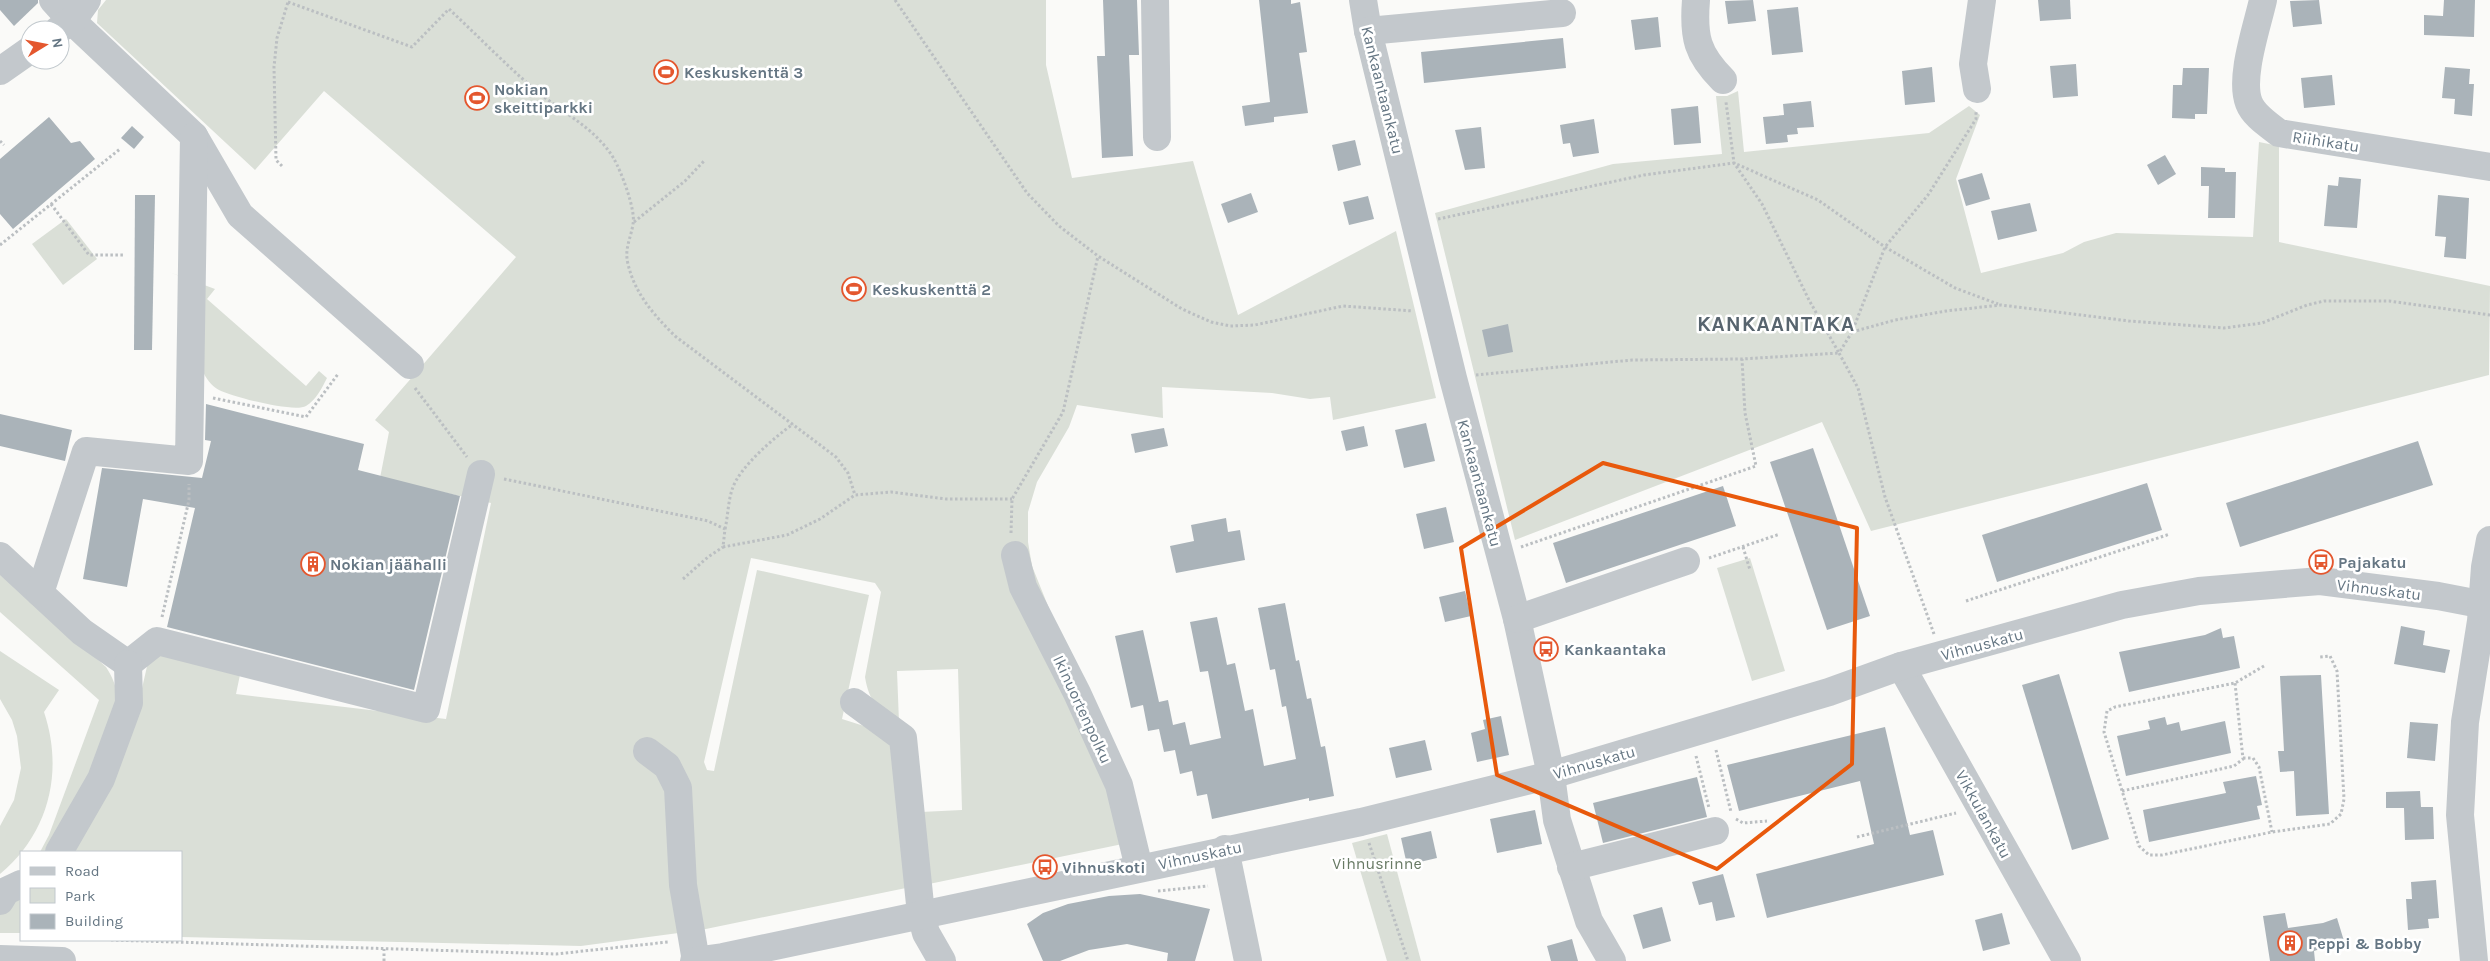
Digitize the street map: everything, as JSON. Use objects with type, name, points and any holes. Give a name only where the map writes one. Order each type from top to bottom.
[{"type":"street","points":[[53,0],[73,17],[194,136],[240,216],[410,366]]},
{"type":"street","points":[[1155,0],[1157,137]]},
{"type":"street","name":"Kankaantaankatu","points":[[1363,0],[1368,31],[1453,378],[1517,620],[1551,774],[1557,820],[1589,921],[1612,961]]},
{"type":"street","points":[[1696,0],[1694,24],[1698,46],[1708,65],[1723,80]]},
{"type":"street","points":[[1977,90],[1973,64],[1982,0]]},
{"type":"street","name":"Riihikatu","points":[[2263,0],[2245,87],[2249,105],[2262,120],[2279,133],[2490,167]]},
{"type":"street","points":[[1368,31],[1562,13]]},
{"type":"street","points":[[0,71],[20,57]]},
{"type":"street","points":[[40,593],[86,451],[190,461],[194,136]]},
{"type":"street","points":[[128,664],[157,641],[426,709],[481,474]]},
{"type":"street","points":[[2474,961],[2460,814],[2465,722],[2486,606],[2485,567],[2490,540]]},
{"type":"street","name":"Ikinuortenpolku","points":[[1015,555],[1023,587],[1077,693],[1119,785],[1139,868]]},
{"type":"street","points":[[0,556],[82,632],[128,664]]},
{"type":"street","points":[[1517,620],[1686,561]]},
{"type":"street","name":"Vihnuskatu","points":[[694,953],[921,914],[1361,822],[1551,774],[1829,692],[1901,666],[1946,653],[2122,606],[2199,591],[2320,582],[2438,596],[2486,606]]},
{"type":"street","points":[[60,851],[101,779],[129,703],[128,664]]},
{"type":"street","name":"Vikkulankatu","points":[[1901,666],[2067,961]]},
{"type":"street","points":[[854,702],[903,738],[921,914],[926,932],[942,961]]},
{"type":"street","points":[[647,751],[667,766],[678,788],[683,885],[694,953]]},
{"type":"street","points":[[1571,867],[1715,831]]},
{"type":"street","points":[[1225,849],[1248,961]]},
{"type":"street","points":[[0,901],[6,891],[20,884]]},
{"type":"street","points":[[0,959],[62,961]]},
{"type":"path","points":[[895,0],[1027,193],[1059,226],[1098,256],[1182,309],[1211,322],[1230,326],[1255,325],[1343,306],[1420,312]]},
{"type":"path","points":[[282,166],[276,160],[274,67],[277,38],[289,1],[412,47],[449,9],[534,89],[598,137],[614,159],[626,190],[634,222]]},
{"type":"path","points":[[1723,80],[1734,163],[1762,204],[1809,300],[1858,388],[1885,497],[1936,639],[1946,653]]},
{"type":"path","points":[[1839,353],[1852,332],[1885,247],[1928,195],[1976,119],[1977,90]]},
{"type":"path","points":[[0,141],[4,145]]},
{"type":"path","points":[[0,246],[120,149]]},
{"type":"path","points":[[704,161],[685,181],[634,222],[627,241],[627,263],[638,290],[651,312],[674,336],[836,457],[848,473],[855,495]]},
{"type":"path","points":[[1416,224],[1644,175],[1734,163],[1818,200],[1885,247],[1955,288],[2000,305],[2129,321],[2224,328],[2262,324],[2307,305],[2324,301],[2389,301],[2490,315]]},
{"type":"path","points":[[51,204],[89,255],[123,255]]},
{"type":"path","points":[[1015,555],[1010,523],[1012,499],[1063,412],[1098,256]]},
{"type":"path","points":[[1852,332],[1912,316],[2000,305]]},
{"type":"path","points":[[1453,378],[1526,368],[1632,360],[1742,359],[1839,353]]},
{"type":"path","points":[[1511,550],[1756,466],[1745,413],[1742,359]]},
{"type":"path","points":[[410,366],[416,390],[481,474],[708,521],[725,529]]},
{"type":"path","points":[[190,393],[306,417],[338,374]]},
{"type":"path","points":[[723,547],[732,488],[752,461],[774,438],[793,424]]},
{"type":"path","points":[[157,641],[189,500],[190,461]]},
{"type":"path","points":[[683,579],[708,556],[723,547],[787,535],[820,519],[855,495],[891,492],[946,499],[1012,499]]},
{"type":"path","points":[[1686,561],[1702,560],[1780,534]]},
{"type":"path","points":[[1966,601],[2170,534]]},
{"type":"path","points":[[1743,547],[1750,570]]},
{"type":"path","points":[[2264,666],[2235,683],[2115,707],[2107,711],[2104,732],[2139,846],[2149,856],[2162,855],[2272,832],[2330,824],[2341,814],[2344,799],[2337,671],[2330,656],[2319,657]]},
{"type":"path","points":[[2235,683],[2243,758]]},
{"type":"path","points":[[1715,745],[1731,814],[1744,823],[1767,820]]},
{"type":"path","points":[[1695,751],[1715,831]]},
{"type":"path","points":[[2122,791],[2234,766],[2243,758],[2253,758],[2259,767],[2272,832]]},
{"type":"path","points":[[1857,837],[1958,813],[1978,801]]},
{"type":"path","points":[[1361,822],[1408,961]]},
{"type":"path","points":[[141,941],[556,954],[694,953]]},
{"type":"path","points":[[384,949],[384,961]]},
{"type":"highlighted area","points":[[1603,463],[1857,528],[1852,764],[1717,869],[1497,775],[1461,548]]},
{"type":"green space","points":[[106,0],[1046,0],[1046,65],[1072,178],[1193,161],[1238,315],[1396,231],[1436,398],[1333,420],[1330,397],[1310,399],[1272,393],[1162,387],[1163,418],[1077,405],[1069,427],[1037,482],[1028,512],[1028,542],[1032,566],[1142,840],[929,884],[921,812],[962,810],[958,669],[897,671],[899,722],[880,709],[872,699],[865,677],[881,592],[875,583],[751,558],[704,762],[707,770],[714,771],[757,570],[869,595],[842,719],[864,726],[900,751],[906,888],[701,930],[581,946],[182,937],[182,851],[70,851],[138,706],[148,662],[156,653],[241,670],[236,694],[446,719],[491,503],[380,478],[389,432],[375,420],[516,257],[324,91],[255,170],[97,23],[98,10]]},
{"type":"green space","points":[[1738,91],[1744,152],[1929,133],[1969,106],[1980,115],[1956,179],[1981,273],[2063,253],[2084,242],[2116,233],[2253,237],[2259,142],[2279,146],[2279,242],[2490,286],[2489,375],[1871,531],[1822,422],[1515,540],[1435,213],[1613,164],[1722,154],[1716,96],[1727,96]]},
{"type":"green space","points":[[66,219],[97,259],[63,285],[32,244]]},
{"type":"green space","points":[[169,272],[215,289],[207,299],[306,386],[319,371],[327,378],[313,400],[306,406],[299,408],[277,406],[237,396],[219,390],[214,386],[202,370],[200,284]]},
{"type":"green space","points":[[1750,558],[1785,671],[1752,681],[1717,568]]},
{"type":"green space","points":[[0,571],[106,667],[114,682],[117,708],[56,851],[41,851],[49,835],[99,700],[0,612]]},
{"type":"green space","points":[[0,651],[59,690],[44,712],[50,735],[52,757],[52,779],[48,800],[41,821],[30,840],[22,851],[20,851],[17,858],[0,874],[0,826],[14,800],[21,768],[17,736],[12,720],[0,699]]},
{"type":"green space","name":"Vihnusrinne","points":[[1387,834],[1421,961],[1387,961],[1352,843]]},
{"type":"green space","points":[[20,895],[20,933],[0,933],[0,904]]},
{"type":"building","points":[[0,0],[38,0],[38,3],[14,26],[0,10]]},
{"type":"building","points":[[1103,0],[1137,0],[1139,55],[1129,55],[1133,156],[1102,158],[1097,56],[1105,56]]},
{"type":"building","points":[[1259,0],[1291,0],[1291,4],[1300,2],[1307,52],[1299,53],[1308,113],[1274,117],[1274,122],[1245,126],[1242,106],[1270,102]]},
{"type":"building","points":[[1753,0],[1756,21],[1728,24],[1725,1]]},
{"type":"building","points":[[2038,0],[2070,0],[2071,19],[2040,21]]},
{"type":"building","points":[[2319,0],[2322,24],[2293,27],[2290,1]]},
{"type":"building","points":[[2444,0],[2475,0],[2474,37],[2424,35],[2424,15],[2443,16]]},
{"type":"building","points":[[1798,7],[1803,52],[1772,55],[1767,10]]},
{"type":"building","points":[[1658,17],[1661,47],[1635,50],[1631,20]]},
{"type":"building","points":[[1563,38],[1566,68],[1424,83],[1421,52]]},
{"type":"building","points":[[2076,64],[2078,96],[2053,98],[2050,66]]},
{"type":"building","points":[[1932,67],[1935,102],[1905,105],[1902,71]]},
{"type":"building","points":[[2445,67],[2470,69],[2469,84],[2474,84],[2472,116],[2454,114],[2455,99],[2442,98]]},
{"type":"building","points":[[2183,68],[2209,68],[2207,114],[2195,114],[2195,119],[2172,118],[2173,85],[2182,85]]},
{"type":"building","points":[[2332,75],[2335,105],[2304,108],[2301,78]]},
{"type":"building","points":[[1811,101],[1814,127],[1797,128],[1798,134],[1787,135],[1788,142],[1766,144],[1763,117],[1784,115],[1783,104]]},
{"type":"building","points":[[1698,106],[1701,143],[1674,145],[1671,109]]},
{"type":"building","points":[[49,117],[71,143],[80,141],[95,159],[13,229],[0,214],[0,159]]},
{"type":"building","points":[[1594,119],[1599,153],[1573,157],[1570,143],[1563,144],[1560,125]]},
{"type":"building","points":[[132,126],[144,137],[134,149],[121,138]]},
{"type":"building","points":[[1481,127],[1485,168],[1465,170],[1455,130]]},
{"type":"building","points":[[1355,140],[1361,165],[1338,171],[1332,145]]},
{"type":"building","points":[[2165,155],[2176,174],[2158,185],[2147,165]]},
{"type":"building","points":[[2201,167],[2225,168],[2225,172],[2236,172],[2235,218],[2208,218],[2209,186],[2201,186]]},
{"type":"building","points":[[1982,173],[1990,199],[1966,206],[1958,180]]},
{"type":"building","points":[[2339,177],[2361,179],[2357,228],[2324,226],[2328,185],[2338,186]]},
{"type":"building","points":[[1251,193],[1258,212],[1228,223],[1221,204]]},
{"type":"building","points":[[135,195],[155,195],[152,350],[134,350]]},
{"type":"building","points":[[2438,195],[2469,198],[2466,259],[2444,257],[2446,237],[2435,236]]},
{"type":"building","points":[[1368,196],[1374,219],[1349,225],[1343,202]]},
{"type":"building","points":[[2030,203],[2037,231],[1998,240],[1991,211]]},
{"type":"building","points":[[1508,324],[1513,352],[1488,357],[1482,330]]},
{"type":"building","name":"Nokian jäähalli","points":[[206,404],[364,444],[358,470],[460,496],[414,690],[167,627],[195,508],[143,499],[127,587],[83,579],[102,468],[202,478],[211,441],[205,440]]},
{"type":"building","points":[[0,414],[72,430],[65,461],[0,446]]},
{"type":"building","points":[[1426,423],[1435,461],[1404,468],[1395,430]]},
{"type":"building","points":[[1364,426],[1368,446],[1346,451],[1341,431]]},
{"type":"building","points":[[1164,428],[1168,446],[1135,453],[1131,434]]},
{"type":"building","points":[[2418,441],[2433,485],[2240,547],[2226,503]]},
{"type":"building","points":[[1813,448],[1870,616],[1827,630],[1770,462]]},
{"type":"building","points":[[2147,483],[2162,530],[1997,582],[1982,535]]},
{"type":"building","points":[[1723,486],[1736,526],[1566,583],[1553,543]]},
{"type":"building","points":[[1446,507],[1454,542],[1424,549],[1416,514]]},
{"type":"building","points":[[1226,518],[1228,532],[1240,530],[1245,560],[1176,573],[1170,546],[1194,541],[1191,525]]},
{"type":"building","points":[[1465,591],[1471,616],[1445,622],[1439,597]]},
{"type":"building","points":[[1285,603],[1296,661],[1299,660],[1307,699],[1311,698],[1321,747],[1325,746],[1334,796],[1309,801],[1309,798],[1212,819],[1207,794],[1197,796],[1192,771],[1180,774],[1175,750],[1164,752],[1159,729],[1148,731],[1143,705],[1131,708],[1115,636],[1143,630],[1159,702],[1168,700],[1173,725],[1185,722],[1190,745],[1221,738],[1208,671],[1200,672],[1190,622],[1217,617],[1227,665],[1235,663],[1245,711],[1253,709],[1264,766],[1296,759],[1286,706],[1282,707],[1275,669],[1270,670],[1258,608]]},
{"type":"building","points":[[2401,626],[2425,631],[2423,645],[2450,650],[2445,673],[2394,664]]},
{"type":"building","points":[[2221,628],[2223,638],[2234,636],[2240,668],[2129,692],[2119,652],[2205,635]]},
{"type":"building","points":[[2059,674],[2109,839],[2072,850],[2022,685]]},
{"type":"building","points":[[2321,675],[2329,814],[2296,816],[2294,771],[2280,772],[2278,751],[2284,751],[2280,676]]},
{"type":"building","points":[[1501,716],[1509,755],[1477,762],[1471,733],[1485,729],[1483,720]]},
{"type":"building","points":[[2165,717],[2167,725],[2179,722],[2181,731],[2225,721],[2231,753],[2126,776],[2117,736],[2150,729],[2148,721]]},
{"type":"building","points":[[2410,722],[2438,724],[2435,761],[2407,758]]},
{"type":"building","points":[[1885,727],[1910,835],[1933,830],[1944,875],[1767,918],[1756,874],[1874,844],[1860,781],[1739,811],[1727,765]]},
{"type":"building","points":[[1425,740],[1432,770],[1396,778],[1389,748]]},
{"type":"building","points":[[2256,776],[2262,805],[2257,806],[2260,819],[2149,842],[2143,810],[2226,793],[2223,782]]},
{"type":"building","points":[[1697,777],[1707,817],[1603,843],[1593,803]]},
{"type":"building","points":[[2420,791],[2421,807],[2433,807],[2434,839],[2405,840],[2404,808],[2386,808],[2386,792]]},
{"type":"building","points":[[1535,810],[1542,844],[1497,853],[1490,819]]},
{"type":"building","points":[[1431,831],[1437,858],[1407,865],[1401,838]]},
{"type":"building","points":[[1723,874],[1735,917],[1716,921],[1712,902],[1699,905],[1692,882]]},
{"type":"building","points":[[2436,880],[2439,918],[2428,919],[2429,928],[2408,930],[2406,899],[2412,899],[2411,882]]},
{"type":"building","points":[[1140,894],[1210,909],[1195,961],[1167,961],[1168,953],[1127,944],[1089,950],[1060,961],[1043,961],[1027,924],[1043,913],[1068,904],[1109,896]]},
{"type":"building","points":[[1662,907],[1671,941],[1643,949],[1633,915]]},
{"type":"building","points":[[2002,913],[2010,944],[1983,951],[1975,920]]},
{"type":"building","name":"Peppi & Bobby","points":[[2285,913],[2288,928],[2323,923],[2337,918],[2344,941],[2314,951],[2315,961],[2270,961],[2263,916]]},
{"type":"building","points":[[1572,939],[1578,961],[1551,961],[1547,946]]},
{"type":"place","name":"Keskuskenttä 3","points":[[666,72]]},
{"type":"place","name":"Nokian skeittiparkki","points":[[477,98]]},
{"type":"place","name":"Keskuskenttä 2","points":[[854,289]]},
{"type":"place","name":"Pajakatu","points":[[2321,562]]},
{"type":"place","name":"Nokian jäähalli","points":[[313,564]]},
{"type":"place","name":"Kankaantaka","points":[[1546,649]]},
{"type":"place","name":"Vihnuskoti","points":[[1045,867]]},
{"type":"place","name":"Peppi & Bobby","points":[[2290,943]]},
{"type":"district","name":"KANKAANTAKA","points":[[1776,324]]}]
